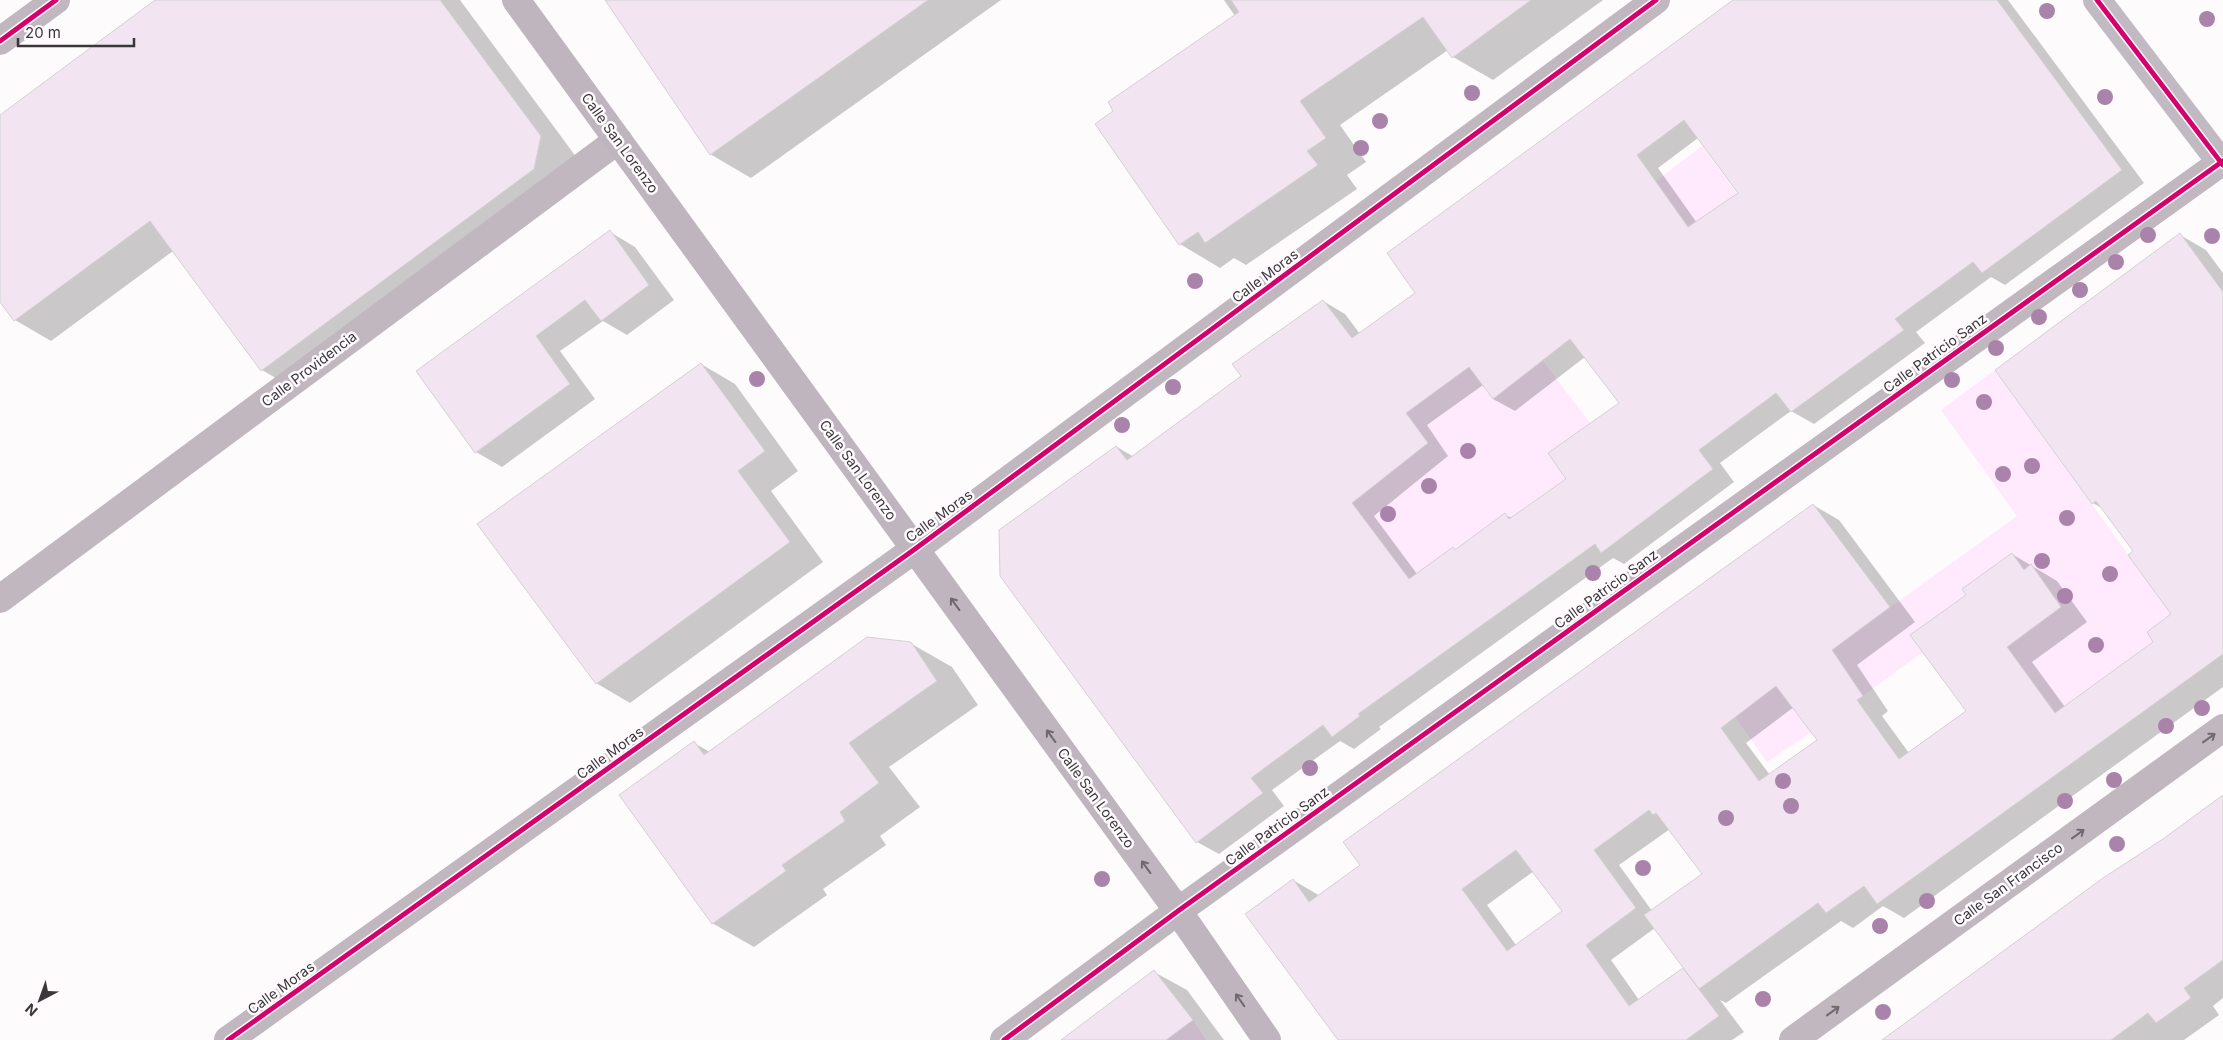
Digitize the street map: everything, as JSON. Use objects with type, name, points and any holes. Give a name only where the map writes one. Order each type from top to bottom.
[{"type":"main road","points":[[2097,0],[2222,163]]},
{"type":"street","points":[[0,41],[56,0]]},
{"type":"street","name":"Calle San Lorenzo","points":[[516,0],[1178,911],[1268,1040]]},
{"type":"street","name":"Calle Moras","points":[[228,1040],[915,548],[1656,0]]},
{"type":"street","name":"Calle Providencia","points":[[0,599],[618,140]]},
{"type":"street","name":"Calle Patricio Sanz","points":[[1004,1040],[1178,911],[2222,163]]},
{"type":"street","name":"Calle San Francisco","points":[[1793,1040],[2223,728]]},
{"type":"shaded area","points":[[1702,146],[1737,194],[1689,229],[1655,182]]},
{"type":"shaded area","points":[[1543,361],[1590,423],[1548,453],[1566,479],[1528,505],[1514,525],[1505,513],[1460,557],[1453,547],[1434,561],[1480,626],[1457,643],[1367,522],[1294,446],[1427,443],[1406,413],[1469,367],[1492,399]]},
{"type":"shaded area","points":[[1995,370],[2171,614],[2147,632],[2171,665],[2122,664],[2055,713],[2007,647],[2061,607],[2031,565],[2024,570],[2012,553],[1962,589],[1966,595],[1911,635],[1923,652],[1863,696],[1849,675],[1822,725],[1767,762],[1735,717],[1743,698],[1831,650],[2017,516],[1941,410]]},
{"type":"shaded area","points":[[1193,1020],[1206,1040],[1166,1040]]},
{"type":"building","points":[[155,0],[440,0],[541,136],[534,169],[261,371],[150,221],[14,321],[0,302],[0,115]]},
{"type":"building","points":[[605,0],[928,0],[710,155]]},
{"type":"building","points":[[1231,0],[1531,0],[1452,58],[1423,17],[1300,101],[1326,138],[1307,151],[1318,165],[1205,243],[1198,232],[1179,245],[1095,124],[1113,111],[1108,102],[1239,12]]},
{"type":"building","points":[[1733,0],[1997,0],[2122,170],[1982,273],[1973,262],[1895,319],[1904,330],[1791,412],[1776,393],[1699,450],[1713,469],[1601,553],[1595,544],[1358,714],[1360,716],[1332,737],[1323,725],[1251,778],[1263,793],[1196,843],[1000,576],[999,530],[1116,446],[1127,460],[1241,376],[1232,364],[1323,300],[1352,338],[1415,293],[1387,253]],"holes":[[[1684,120],[1738,193],[1688,227],[1637,155]],[[1570,339],[1619,403],[1548,453],[1566,479],[1509,519],[1505,513],[1455,550],[1453,547],[1409,579],[1352,503],[1428,443],[1406,413],[1469,367],[1493,399]]]},
{"type":"building","points":[[610,230],[649,285],[601,321],[585,300],[536,336],[570,384],[475,453],[416,371]]},
{"type":"building","points":[[2180,233],[2223,292],[2223,654],[1877,904],[1864,886],[1826,913],[1818,903],[1699,989],[1644,915],[1702,874],[1656,813],[1653,815],[1649,810],[1594,850],[1636,908],[1586,945],[1629,1006],[1683,968],[1719,1016],[1686,1040],[1338,1040],[1245,914],[1293,879],[1309,902],[1360,865],[1343,842],[1813,504],[1890,607],[1832,650],[1863,696],[1857,700],[1899,759],[1966,711],[1910,635],[1966,595],[1962,589],[2012,553],[2024,570],[2031,564],[2061,607],[2007,647],[2055,713],[2153,642],[2147,632],[2171,614],[2128,555],[2133,551],[2096,501],[2092,504],[1995,370]],"holes":[[[1776,686],[1817,740],[1759,781],[1721,728]],[[1516,850],[1562,911],[1507,951],[1462,889]]]},
{"type":"building","points":[[701,363],[765,451],[738,471],[790,542],[596,684],[477,524]]},
{"type":"building","points":[[867,637],[911,642],[937,681],[849,743],[879,783],[840,812],[845,821],[782,865],[786,871],[712,924],[619,795],[694,741],[704,755]]},
{"type":"building","points":[[2223,795],[2223,960],[2184,988],[2191,998],[2156,1023],[2148,1013],[2111,1040],[1882,1040],[2103,878],[2163,839]]},
{"type":"building","points":[[1154,970],[1193,1020],[1166,1040],[1061,1040]]},
{"type":"cycle path","points":[[0,41],[56,0]]},
{"type":"cycle path","points":[[228,1040],[915,549],[1656,0]]},
{"type":"cycle path","points":[[2097,0],[2223,165]]},
{"type":"cycle path","points":[[1004,1040],[1178,911],[2223,161]]}]
